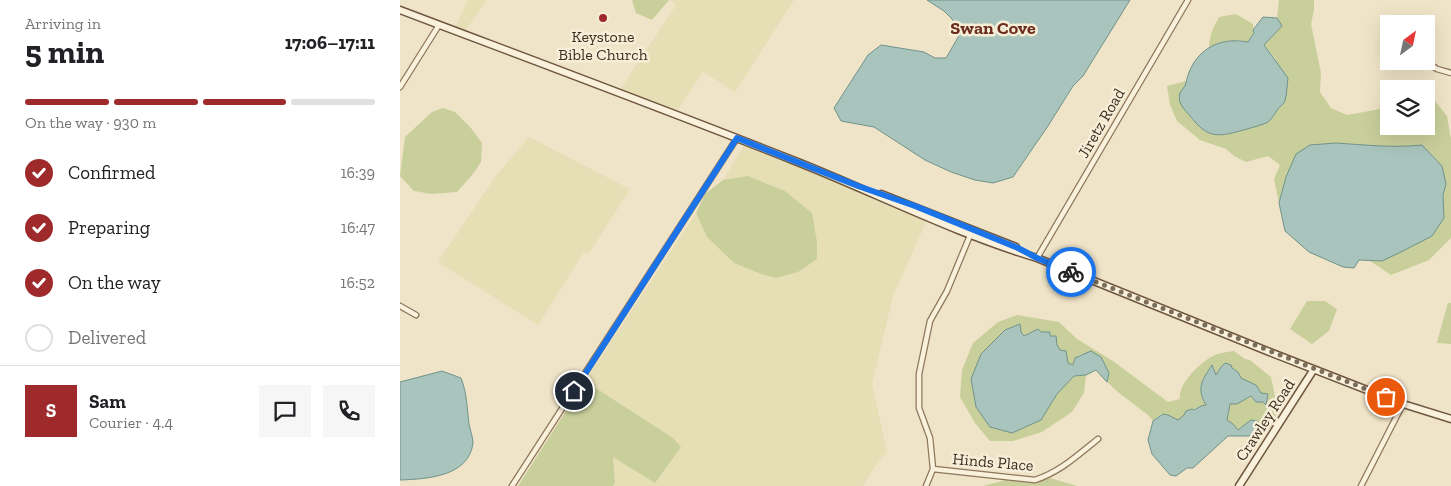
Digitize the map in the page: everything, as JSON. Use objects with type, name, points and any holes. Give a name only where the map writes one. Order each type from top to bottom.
[{"type":"main road","points":[[400,10],[737,138],[858,186],[885,200],[971,232],[1017,252],[1037,258],[1403,404],[1451,418]]},
{"type":"main road","name":"Crawley Road","points":[[1239,486],[1314,369]]},
{"type":"street","name":"Jiretz Road","points":[[1037,258],[1188,0]]},
{"type":"street","points":[[400,87],[439,25]]},
{"type":"street","points":[[1435,67],[1451,73]]},
{"type":"street","points":[[512,486],[737,138]]},
{"type":"street","points":[[926,486],[933,469],[930,438],[919,408],[919,374],[930,321],[946,291],[971,232]]},
{"type":"street","points":[[400,306],[416,316]]},
{"type":"street","points":[[1361,486],[1403,404]]},
{"type":"street","name":"Hinds Place","points":[[933,469],[1035,480],[1061,469],[1098,439]]},
{"type":"shaded area","points":[[468,0],[487,0],[465,31],[455,28]]},
{"type":"shaded area","points":[[670,0],[794,0],[735,92],[703,72],[676,112],[620,90],[676,5]]},
{"type":"shaded area","points":[[529,137],[630,189],[592,249],[587,254],[584,252],[538,325],[438,262],[495,177]]},
{"type":"shaded area","points":[[745,144],[927,220],[893,296],[872,384],[887,452],[863,486],[613,486],[615,483],[613,457],[681,447],[673,438],[585,381],[696,213],[707,237],[734,263],[776,278],[798,272],[812,213],[785,191],[748,176],[723,180]]},
{"type":"green space","points":[[632,0],[669,0],[652,20],[636,13]]},
{"type":"green space","points":[[1279,0],[1314,0],[1311,24],[1321,73],[1320,92],[1331,108],[1347,115],[1380,109],[1380,135],[1435,135],[1435,101],[1447,116],[1451,139],[1451,238],[1429,260],[1391,275],[1370,261],[1382,261],[1444,218],[1443,195],[1446,184],[1442,166],[1422,145],[1372,146],[1336,143],[1286,177],[1279,203],[1274,179],[1280,165],[1268,156],[1246,162],[1234,156],[1226,149],[1200,140],[1177,121],[1170,105],[1167,86],[1186,81],[1186,85],[1180,94],[1192,120],[1222,135],[1270,121],[1278,108],[1284,103],[1275,58],[1264,45],[1282,26],[1277,18]]},
{"type":"green space","points":[[1236,14],[1253,24],[1254,32],[1248,42],[1239,40],[1209,49],[1212,32],[1219,17]]},
{"type":"green space","points":[[443,108],[455,112],[471,128],[482,143],[481,162],[457,192],[432,194],[414,191],[400,176],[405,137],[432,112]]},
{"type":"green space","points":[[748,176],[785,191],[812,213],[817,242],[817,259],[798,272],[776,278],[761,274],[734,263],[707,237],[696,213],[705,194],[723,180]]},
{"type":"green space","points":[[1307,301],[1325,301],[1337,309],[1329,331],[1312,344],[1290,329]]},
{"type":"green space","points":[[1448,303],[1451,303],[1451,344],[1437,343],[1438,338]]},
{"type":"green space","points":[[1017,315],[1059,322],[1077,339],[1113,361],[1168,402],[1180,399],[1182,387],[1186,381],[1206,360],[1222,353],[1234,351],[1245,359],[1250,360],[1271,377],[1276,417],[1268,430],[1261,433],[1264,426],[1243,426],[1238,430],[1227,420],[1230,403],[1242,401],[1261,393],[1256,385],[1241,378],[1238,372],[1232,368],[1221,367],[1216,375],[1212,365],[1202,380],[1202,395],[1206,405],[1187,413],[1178,420],[1161,414],[1153,421],[1107,382],[1109,373],[1091,351],[1079,355],[1073,365],[1067,363],[1066,351],[1060,350],[1050,336],[1034,332],[1024,336],[1020,325],[1005,330],[1041,420],[1057,394],[1074,376],[1086,375],[1084,393],[1072,412],[1042,432],[1013,441],[990,441],[975,423],[960,397],[962,370],[973,343],[998,322]]},
{"type":"green space","points":[[585,381],[673,438],[681,447],[655,483],[613,457],[615,483],[613,486],[518,486]]},
{"type":"green space","points":[[1050,478],[1077,486],[983,486],[1006,480],[1034,482]]},
{"type":"water","points":[[927,0],[1130,0],[1083,76],[1073,86],[1013,177],[993,183],[975,180],[951,172],[925,160],[874,127],[841,121],[834,108],[868,55],[881,45],[924,52],[935,58],[946,58],[960,34],[952,19],[944,11]]},
{"type":"water","points":[[1263,17],[1277,18],[1282,26],[1264,45],[1288,78],[1285,101],[1266,123],[1229,134],[1209,133],[1197,124],[1180,103],[1180,93],[1186,84],[1189,72],[1200,55],[1216,44],[1237,41],[1248,42],[1254,33],[1253,30]]},
{"type":"water","points":[[1336,143],[1390,146],[1422,145],[1442,166],[1446,184],[1443,195],[1444,218],[1432,236],[1382,261],[1359,260],[1354,268],[1343,267],[1309,252],[1285,231],[1279,203],[1286,177],[1296,154],[1310,145]]},
{"type":"water","points":[[1020,324],[1021,332],[1024,336],[1038,329],[1041,332],[1050,332],[1050,336],[1056,336],[1057,345],[1060,350],[1066,351],[1068,363],[1073,365],[1075,358],[1091,351],[1101,357],[1109,373],[1107,382],[1096,370],[1086,375],[1074,376],[1057,394],[1041,420],[1012,433],[990,427],[976,407],[971,379],[981,354],[1005,330]]},
{"type":"water","points":[[1225,363],[1231,365],[1241,378],[1256,385],[1261,393],[1268,394],[1266,405],[1263,402],[1256,402],[1251,396],[1237,404],[1230,404],[1227,420],[1238,430],[1251,420],[1257,421],[1264,426],[1261,433],[1249,436],[1228,436],[1193,468],[1187,468],[1176,476],[1170,475],[1152,454],[1148,440],[1153,421],[1163,414],[1178,420],[1186,411],[1206,405],[1201,394],[1203,380],[1212,365],[1216,375]]},
{"type":"water","points":[[442,371],[461,378],[473,441],[470,454],[464,463],[445,474],[422,479],[400,480],[400,382]]},
{"type":"way so far","points":[[1071,272],[1386,397]]},
{"type":"place","name":"Keystone Bible Church","points":[[603,18]]},
{"type":"district","name":"Swan Cove","points":[[993,28]]},
{"type":"route","points":[[574,391],[737,138],[858,186],[915,206],[1071,272]]}]
